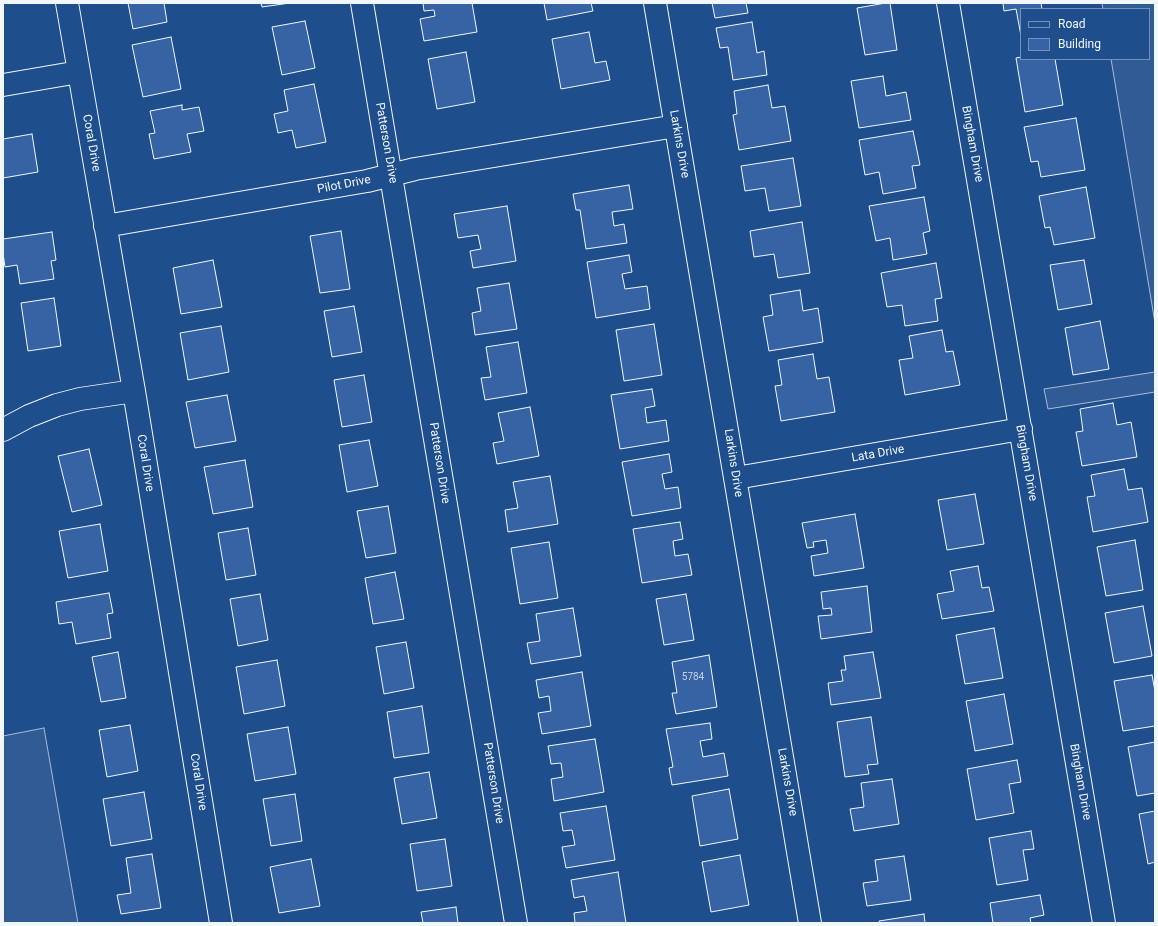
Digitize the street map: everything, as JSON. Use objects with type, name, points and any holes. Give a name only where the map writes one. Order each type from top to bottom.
[{"type":"street","name":"Coral Drive","points":[[66,3],[134,391],[221,923]]},
{"type":"street","name":"Patterson Drive","points":[[362,3],[516,923]]},
{"type":"street","name":"Larkins Drive","points":[[655,3],[810,923]]},
{"type":"street","name":"Bingham Drive","points":[[948,3],[1104,923]]},
{"type":"street","points":[[3,85],[79,72]]},
{"type":"street","name":"Pilot Drive","points":[[105,226],[367,181],[415,169],[676,126]]},
{"type":"street","points":[[3,430],[29,416],[57,405],[80,399],[134,391]]},
{"type":"street","name":"Lata Drive","points":[[736,478],[1020,429]]},
{"type":"shaded area","points":[[1102,3],[1155,3],[1155,323],[1111,60],[1150,60],[1150,8],[1103,8]]},
{"type":"shaded area","points":[[1155,372],[1155,392],[1048,409],[1044,389]]},
{"type":"shaded area","points":[[44,728],[78,923],[3,923],[3,736]]},
{"type":"building","points":[[128,3],[164,3],[167,22],[133,29]]},
{"type":"building","points":[[261,3],[290,3],[262,7]]},
{"type":"building","points":[[423,3],[472,3],[477,32],[424,41],[420,19],[435,16],[434,10],[424,11]]},
{"type":"building","points":[[544,3],[591,3],[593,11],[547,20]]},
{"type":"building","points":[[712,3],[746,3],[748,13],[715,18]]},
{"type":"building","points":[[890,3],[897,50],[865,55],[857,8]]},
{"type":"building","points":[[1003,3],[1041,3],[1042,8],[1020,8],[1020,31],[1016,9],[1004,11]]},
{"type":"building","points":[[305,21],[315,68],[282,75],[272,27]]},
{"type":"building","points":[[752,22],[757,53],[764,51],[767,75],[733,80],[728,47],[720,48],[716,28]]},
{"type":"building","points":[[589,32],[595,63],[606,61],[610,80],[561,89],[552,39]]},
{"type":"building","points":[[171,37],[181,89],[143,97],[132,45]]},
{"type":"building","points":[[466,52],[475,102],[437,109],[428,59]]},
{"type":"building","points":[[1020,57],[1020,60],[1055,60],[1063,105],[1025,112],[1016,58]]},
{"type":"building","points":[[883,76],[886,96],[906,92],[911,120],[859,128],[851,81]]},
{"type":"building","points":[[314,84],[326,142],[296,148],[292,130],[278,133],[274,114],[288,111],[284,90]]},
{"type":"building","points":[[768,85],[772,108],[785,106],[791,141],[739,150],[733,115],[737,114],[734,91]]},
{"type":"building","points":[[182,105],[182,110],[199,107],[204,131],[187,134],[191,152],[154,159],[149,134],[155,133],[150,111]]},
{"type":"building","points":[[1076,118],[1085,170],[1041,177],[1038,161],[1031,162],[1024,127]]},
{"type":"building","points":[[913,131],[920,165],[912,166],[916,188],[883,194],[879,172],[865,175],[859,140]]},
{"type":"building","points":[[32,134],[38,172],[3,178],[3,139]]},
{"type":"building","points":[[793,158],[801,206],[769,211],[765,188],[745,191],[741,166]]},
{"type":"building","points":[[629,185],[633,209],[612,212],[614,226],[624,224],[627,243],[586,249],[580,210],[576,210],[573,194]]},
{"type":"building","points":[[1086,187],[1095,238],[1054,245],[1050,227],[1045,228],[1039,196]]},
{"type":"building","points":[[924,197],[930,231],[923,233],[927,254],[893,260],[890,238],[876,241],[869,206]]},
{"type":"building","points":[[507,206],[516,261],[473,268],[470,251],[481,249],[478,235],[458,238],[454,214]]},
{"type":"building","points":[[802,222],[810,273],[778,278],[774,254],[754,257],[750,231]]},
{"type":"building","points":[[341,231],[350,289],[320,293],[310,236]]},
{"type":"building","points":[[52,232],[56,260],[51,261],[54,279],[20,284],[17,265],[5,267],[3,239]]},
{"type":"building","points":[[629,255],[632,272],[622,274],[625,289],[647,286],[650,309],[596,318],[587,262]]},
{"type":"building","points":[[213,260],[222,307],[181,314],[173,268]]},
{"type":"building","points":[[1084,260],[1092,304],[1058,310],[1050,265]]},
{"type":"building","points":[[936,263],[942,298],[935,299],[938,321],[905,326],[902,305],[887,307],[881,273]]},
{"type":"building","points":[[509,283],[517,329],[475,335],[472,313],[481,311],[477,288]]},
{"type":"building","points":[[800,290],[803,311],[818,308],[823,342],[769,351],[763,317],[773,315],[770,295]]},
{"type":"building","points":[[54,298],[61,346],[28,351],[21,303]]},
{"type":"building","points":[[354,306],[362,352],[332,357],[324,311]]},
{"type":"building","points":[[1100,321],[1109,369],[1073,375],[1065,328]]},
{"type":"building","points":[[654,324],[662,375],[624,381],[616,330]]},
{"type":"building","points":[[221,326],[229,372],[188,380],[180,333]]},
{"type":"building","points":[[942,330],[946,352],[953,351],[960,385],[905,395],[899,360],[913,358],[909,336]]},
{"type":"building","points":[[518,342],[527,393],[485,400],[481,378],[491,377],[486,347]]},
{"type":"building","points":[[813,354],[817,379],[829,377],[835,412],[781,421],[775,386],[782,385],[778,360]]},
{"type":"building","points":[[364,375],[372,422],[342,427],[334,380]]},
{"type":"building","points":[[652,389],[655,406],[645,408],[647,423],[666,420],[669,441],[620,449],[611,395]]},
{"type":"building","points":[[227,395],[236,441],[195,448],[186,402]]},
{"type":"building","points":[[1113,403],[1117,425],[1131,422],[1137,457],[1082,466],[1076,432],[1083,431],[1080,409]]},
{"type":"building","points":[[530,407],[539,456],[497,464],[493,443],[504,441],[498,413]]},
{"type":"building","points":[[369,440],[378,486],[347,492],[339,445]]},
{"type":"building","points":[[89,449],[102,505],[72,512],[58,456]]},
{"type":"building","points":[[669,454],[672,472],[662,474],[665,489],[678,487],[681,508],[632,516],[622,462]]},
{"type":"building","points":[[245,460],[253,507],[213,514],[204,467]]},
{"type":"building","points":[[1124,469],[1128,490],[1142,488],[1148,522],[1093,532],[1087,497],[1095,496],[1091,475]]},
{"type":"building","points":[[550,476],[558,524],[508,532],[505,510],[518,508],[513,482]]},
{"type":"building","points":[[975,494],[984,544],[947,550],[938,500]]},
{"type":"building","points":[[388,506],[396,553],[366,558],[357,511]]},
{"type":"building","points":[[855,514],[864,568],[814,576],[811,556],[828,553],[826,540],[813,542],[814,547],[807,548],[802,523]]},
{"type":"building","points":[[680,522],[683,539],[673,541],[675,556],[688,554],[692,575],[642,583],[633,529]]},
{"type":"building","points":[[100,524],[108,571],[68,578],[59,531]]},
{"type":"building","points":[[248,528],[256,575],[226,580],[218,533]]},
{"type":"building","points":[[1135,540],[1143,590],[1106,596],[1097,547]]},
{"type":"building","points":[[549,542],[558,598],[520,604],[511,548]]},
{"type":"building","points":[[978,566],[982,588],[989,587],[994,611],[942,619],[937,594],[954,591],[950,571]]},
{"type":"building","points":[[395,572],[404,619],[373,624],[365,578]]},
{"type":"building","points":[[867,586],[872,632],[821,639],[818,616],[832,615],[831,608],[823,609],[821,592]]},
{"type":"building","points":[[109,593],[113,613],[107,614],[111,638],[76,644],[72,622],[59,624],[56,602]]},
{"type":"building","points":[[260,594],[268,640],[238,646],[230,599]]},
{"type":"building","points":[[686,594],[694,640],[664,645],[656,599]]},
{"type":"building","points":[[1143,606],[1152,656],[1114,663],[1105,613]]},
{"type":"building","points":[[573,608],[581,656],[531,664],[527,643],[540,641],[536,614]]},
{"type":"building","points":[[994,628],[1003,678],[965,684],[956,635]]},
{"type":"building","points":[[406,642],[414,688],[384,694],[376,647]]},
{"type":"building","points":[[118,652],[126,698],[101,702],[92,657]]},
{"type":"building","points":[[873,652],[881,698],[831,705],[828,683],[843,681],[841,670],[846,670],[844,656]]},
{"type":"building","points":[[709,655],[717,707],[676,714],[672,693],[677,693],[672,662]]},
{"type":"building","points":[[277,660],[285,706],[244,714],[236,667]]},
{"type":"building","points":[[582,672],[591,726],[542,734],[538,713],[551,711],[549,696],[539,698],[536,680]]},
{"type":"building","points":[[1152,675],[1155,691],[1155,726],[1123,731],[1114,681]]},
{"type":"building","points":[[1004,694],[1013,744],[975,751],[966,701]]},
{"type":"building","points":[[422,706],[429,753],[394,758],[387,712]]},
{"type":"building","points":[[871,717],[878,764],[867,765],[869,774],[845,777],[837,722]]},
{"type":"building","points":[[710,723],[712,739],[700,741],[703,757],[724,753],[728,776],[672,785],[669,768],[673,767],[666,729]]},
{"type":"building","points":[[130,725],[138,771],[107,777],[99,730]]},
{"type":"building","points":[[288,727],[296,774],[255,781],[247,734]]},
{"type":"building","points":[[595,739],[604,792],[554,801],[551,779],[563,777],[561,763],[551,764],[548,746]]},
{"type":"building","points":[[1155,742],[1155,793],[1137,796],[1128,747]]},
{"type":"building","points":[[1017,760],[1021,782],[1009,784],[1014,813],[976,820],[967,769]]},
{"type":"building","points":[[429,772],[437,818],[402,824],[394,778]]},
{"type":"building","points":[[892,779],[899,824],[854,831],[850,809],[864,807],[861,783]]},
{"type":"building","points":[[729,789],[738,839],[700,846],[692,796]]},
{"type":"building","points":[[144,792],[152,839],[111,846],[103,799]]},
{"type":"building","points":[[295,794],[302,841],[271,846],[263,799]]},
{"type":"building","points":[[606,806],[615,860],[566,868],[562,847],[575,845],[572,830],[563,831],[560,813]]},
{"type":"building","points":[[1155,811],[1155,862],[1148,864],[1139,814]]},
{"type":"building","points":[[1031,831],[1034,849],[1023,850],[1028,880],[997,885],[989,838]]},
{"type":"building","points":[[445,839],[452,886],[417,891],[410,844]]},
{"type":"building","points":[[152,854],[161,908],[121,914],[117,895],[131,893],[126,858]]},
{"type":"building","points":[[740,855],[749,905],[711,912],[702,862]]},
{"type":"building","points":[[904,856],[911,900],[867,906],[863,883],[878,881],[875,860]]},
{"type":"building","points":[[311,859],[320,906],[279,913],[270,867]]},
{"type":"building","points":[[618,872],[626,923],[575,923],[574,913],[587,911],[584,896],[574,898],[571,880]]},
{"type":"building","points":[[1040,895],[1044,915],[1030,918],[1031,923],[993,923],[990,903]]},
{"type":"building","points":[[456,907],[458,923],[423,923],[421,912]]},
{"type":"building","points":[[924,914],[925,923],[880,923],[879,921]]}]
